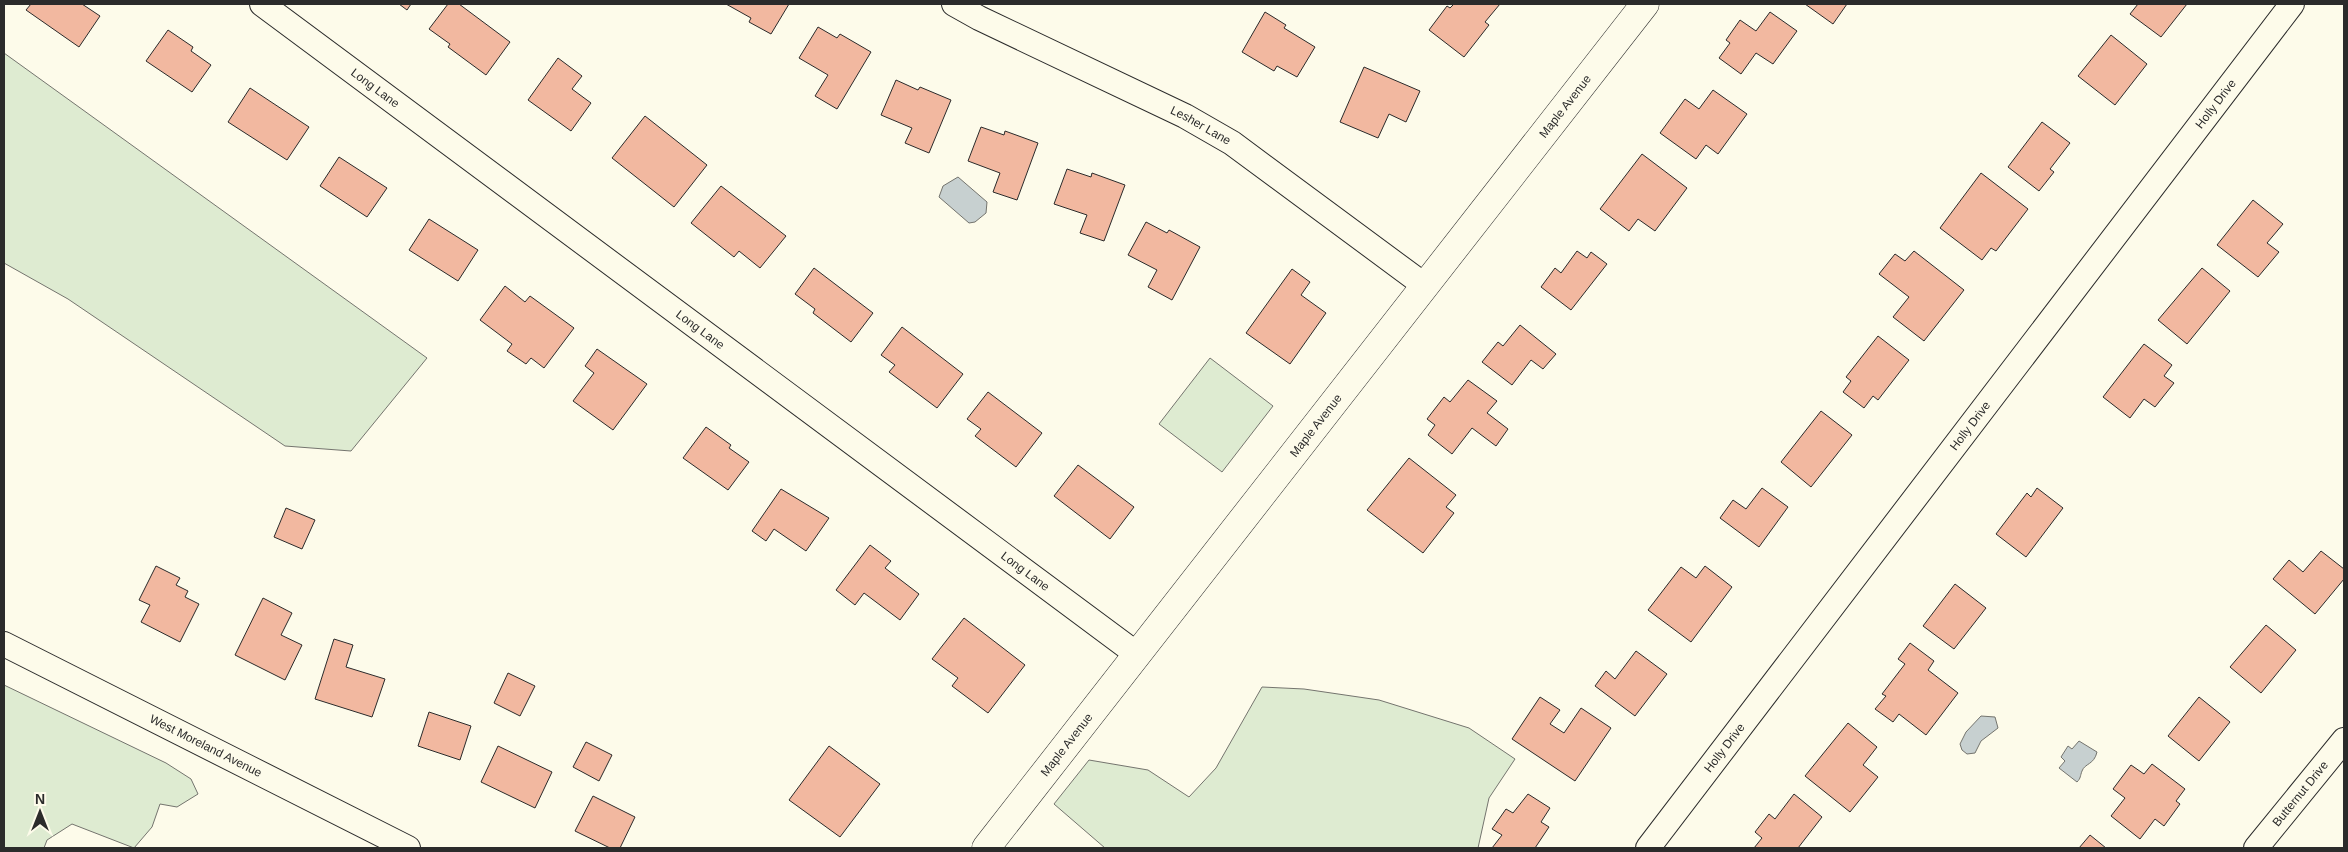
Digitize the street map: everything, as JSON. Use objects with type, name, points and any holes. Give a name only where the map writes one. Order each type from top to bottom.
[{"type":"street","name":"Long Lane","points":[[262,4],[1138,655]]},
{"type":"street","name":"Lesher Lane","points":[[954,4],[979,18],[1186,116],[1232,143],[1424,285]]},
{"type":"street","name":"Maple Avenue","points":[[986,848],[1645,4]]},
{"type":"street","name":"Holly Drive","points":[[1648,848],[2292,4]]},
{"type":"street","name":"West Moreland Avenue","points":[[4,644],[408,848]]},
{"type":"street","name":"Butternut Drive","points":[[2256,848],[2344,740]]},
{"type":"green space","points":[[4,53],[427,358],[351,451],[285,446],[68,299],[4,263]]},
{"type":"green space","points":[[1210,358],[1273,406],[1222,472],[1159,424]]},
{"type":"green space","points":[[4,685],[166,763],[191,779],[198,794],[177,807],[160,804],[152,827],[134,848],[72,824],[47,840],[44,848],[4,848]]},
{"type":"green space","points":[[1262,687],[1304,689],[1379,700],[1469,728],[1515,759],[1489,798],[1478,848],[1105,848],[1054,804],[1089,760],[1148,770],[1189,797],[1216,768]]},
{"type":"shaded area","points":[[958,177],[987,202],[986,213],[975,222],[969,223],[939,197],[943,186]]},
{"type":"shaded area","points":[[1981,716],[1995,717],[1998,728],[1981,741],[1975,753],[1967,754],[1962,750],[1960,744],[1966,732]]},
{"type":"shaded area","points":[[2079,741],[2097,752],[2094,759],[2083,768],[2077,782],[2059,768],[2065,761],[2061,757],[2068,746],[2072,749]]},
{"type":"building","points":[[31,4],[82,4],[100,16],[79,47],[26,10]]},
{"type":"building","points":[[399,4],[411,4],[407,10]]},
{"type":"building","points":[[448,4],[459,4],[510,42],[486,75],[448,47],[450,44],[429,29]]},
{"type":"building","points":[[726,4],[789,4],[771,34],[749,22],[751,18]]},
{"type":"building","points":[[1454,4],[1500,4],[1485,22],[1489,25],[1464,57],[1429,30],[1447,6],[1450,8]]},
{"type":"building","points":[[1805,4],[1847,4],[1833,24]]},
{"type":"building","points":[[2138,4],[2187,4],[2161,37],[2130,14]]},
{"type":"building","points":[[1265,12],[1286,25],[1284,28],[1315,47],[1297,77],[1277,66],[1274,71],[1242,52]]},
{"type":"building","points":[[1770,12],[1797,31],[1773,64],[1756,53],[1741,74],[1719,58],[1730,43],[1726,40],[1740,20],[1756,31]]},
{"type":"building","points":[[818,27],[837,38],[840,34],[871,52],[837,109],[815,96],[828,75],[799,58]]},
{"type":"building","points":[[168,30],[193,47],[191,51],[211,65],[192,92],[146,61]]},
{"type":"building","points":[[2111,35],[2147,64],[2115,105],[2078,76]]},
{"type":"building","points":[[558,58],[582,76],[572,89],[591,103],[571,131],[528,100]]},
{"type":"building","points":[[1364,67],[1420,91],[1406,122],[1389,114],[1378,138],[1340,122]]},
{"type":"building","points":[[896,80],[918,90],[920,87],[951,100],[929,153],[905,143],[912,128],[881,115]]},
{"type":"building","points":[[250,88],[309,127],[287,160],[228,122]]},
{"type":"building","points":[[1713,90],[1747,114],[1718,154],[1706,145],[1696,159],[1660,133],[1685,99],[1699,109]]},
{"type":"building","points":[[645,116],[707,165],[674,207],[612,158]]},
{"type":"building","points":[[2042,122],[2070,143],[2050,169],[2054,172],[2039,191],[2008,167]]},
{"type":"building","points":[[981,127],[1004,135],[1005,131],[1038,143],[1017,200],[993,192],[1000,173],[968,161]]},
{"type":"building","points":[[1642,154],[1687,188],[1655,231],[1638,219],[1629,231],[1600,209]]},
{"type":"building","points":[[339,157],[387,188],[367,217],[320,186]]},
{"type":"building","points":[[1067,169],[1091,177],[1092,173],[1125,185],[1104,241],[1080,233],[1087,215],[1054,204]]},
{"type":"building","points":[[1981,173],[2028,209],[1996,251],[1991,248],[1982,260],[1940,228]]},
{"type":"building","points":[[721,186],[786,236],[760,268],[739,251],[734,257],[691,223]]},
{"type":"building","points":[[2253,200],[2283,224],[2267,243],[2279,252],[2258,277],[2217,245]]},
{"type":"building","points":[[429,219],[478,250],[458,281],[409,250]]},
{"type":"building","points":[[1146,222],[1167,233],[1169,230],[1200,247],[1172,300],[1148,287],[1157,270],[1128,255]]},
{"type":"building","points":[[1577,251],[1587,258],[1591,252],[1607,264],[1571,310],[1541,287],[1555,268],[1561,273]]},
{"type":"building","points":[[1914,251],[1964,290],[1924,341],[1893,317],[1909,297],[1879,274],[1895,254],[1905,261]]},
{"type":"building","points":[[814,268],[873,313],[851,342],[813,313],[815,309],[795,294]]},
{"type":"building","points":[[2202,268],[2230,291],[2187,344],[2158,320]]},
{"type":"building","points":[[1292,269],[1310,282],[1301,295],[1326,313],[1290,364],[1246,333]]},
{"type":"building","points":[[505,286],[525,302],[530,296],[574,328],[544,368],[531,358],[526,364],[507,351],[512,344],[480,320]]},
{"type":"building","points":[[1520,325],[1556,354],[1543,369],[1531,360],[1512,385],[1482,362],[1498,342],[1503,346]]},
{"type":"building","points":[[902,327],[963,374],[937,408],[889,372],[895,365],[881,355]]},
{"type":"building","points":[[1878,336],[1909,360],[1878,400],[1873,396],[1864,408],[1843,392],[1851,381],[1846,377]]},
{"type":"building","points":[[2144,344],[2172,365],[2164,376],[2174,383],[2155,407],[2144,399],[2130,418],[2103,397]]},
{"type":"building","points":[[597,349],[647,384],[613,430],[573,401],[594,373],[585,366]]},
{"type":"building","points":[[1468,380],[1497,401],[1487,413],[1508,429],[1496,446],[1472,428],[1452,454],[1428,435],[1435,425],[1427,419],[1444,397],[1450,402]]},
{"type":"building","points":[[988,392],[1042,433],[1016,467],[975,436],[981,429],[967,419]]},
{"type":"building","points":[[1821,411],[1852,435],[1811,487],[1781,462]]},
{"type":"building","points":[[706,427],[731,445],[729,448],[749,462],[728,490],[683,458]]},
{"type":"building","points":[[1409,458],[1456,495],[1446,507],[1454,513],[1423,553],[1367,510]]},
{"type":"building","points":[[1078,465],[1134,507],[1110,539],[1054,496]]},
{"type":"building","points":[[1762,488],[1788,507],[1759,547],[1720,518],[1733,500],[1746,509]]},
{"type":"building","points":[[2037,488],[2063,508],[2026,557],[1996,534],[2027,493],[2031,497]]},
{"type":"building","points":[[781,489],[829,518],[806,551],[774,529],[766,541],[752,531]]},
{"type":"building","points":[[286,508],[315,520],[302,549],[274,537]]},
{"type":"building","points":[[870,545],[891,561],[885,568],[919,594],[900,620],[864,593],[855,605],[836,590]]},
{"type":"building","points":[[2321,551],[2344,569],[2344,579],[2315,614],[2273,579],[2289,560],[2303,572]]},
{"type":"building","points":[[156,566],[180,578],[176,585],[188,591],[185,597],[199,604],[180,642],[141,622],[150,605],[139,600]]},
{"type":"building","points":[[1705,566],[1732,587],[1691,642],[1648,610],[1681,567],[1696,578]]},
{"type":"building","points":[[1955,584],[1986,608],[1954,649],[1923,626]]},
{"type":"building","points":[[263,598],[292,613],[281,635],[302,645],[285,680],[235,655]]},
{"type":"building","points":[[964,618],[1025,665],[988,713],[952,686],[958,678],[932,659]]},
{"type":"building","points":[[2266,625],[2296,650],[2261,693],[2230,667]]},
{"type":"building","points":[[334,639],[353,645],[346,667],[385,679],[372,717],[315,699]]},
{"type":"building","points":[[1910,643],[1934,661],[1928,670],[1958,693],[1926,735],[1899,714],[1893,722],[1875,709],[1886,696],[1882,694],[1905,664],[1898,659]]},
{"type":"building","points":[[1636,651],[1667,674],[1635,716],[1595,686],[1606,671],[1615,679]]},
{"type":"building","points":[[508,673],[535,686],[520,716],[494,703]]},
{"type":"building","points":[[1540,697],[1560,710],[1550,724],[1564,733],[1581,708],[1611,728],[1575,781],[1512,739]]},
{"type":"building","points":[[2199,697],[2230,722],[2199,761],[2168,736]]},
{"type":"building","points":[[429,712],[471,726],[460,760],[418,746]]},
{"type":"building","points":[[1848,723],[1877,747],[1863,765],[1878,777],[1850,812],[1805,776]]},
{"type":"building","points":[[586,742],[612,755],[599,781],[573,767]]},
{"type":"building","points":[[498,746],[552,772],[535,808],[481,782]]},
{"type":"building","points":[[829,746],[880,784],[840,837],[789,800]]},
{"type":"building","points":[[2152,764],[2185,789],[2176,801],[2180,804],[2164,826],[2155,819],[2140,839],[2111,816],[2125,798],[2113,789],[2131,765],[2144,774]]},
{"type":"building","points":[[1528,794],[1550,808],[1541,822],[1549,827],[1535,848],[1492,848],[1502,835],[1492,829],[1506,809],[1513,813]]},
{"type":"building","points":[[1794,794],[1822,817],[1798,848],[1754,848],[1762,838],[1755,832],[1769,814],[1775,819]]},
{"type":"building","points":[[593,796],[635,817],[620,848],[610,848],[575,831]]},
{"type":"building","points":[[2090,835],[2106,848],[2079,848]]}]
